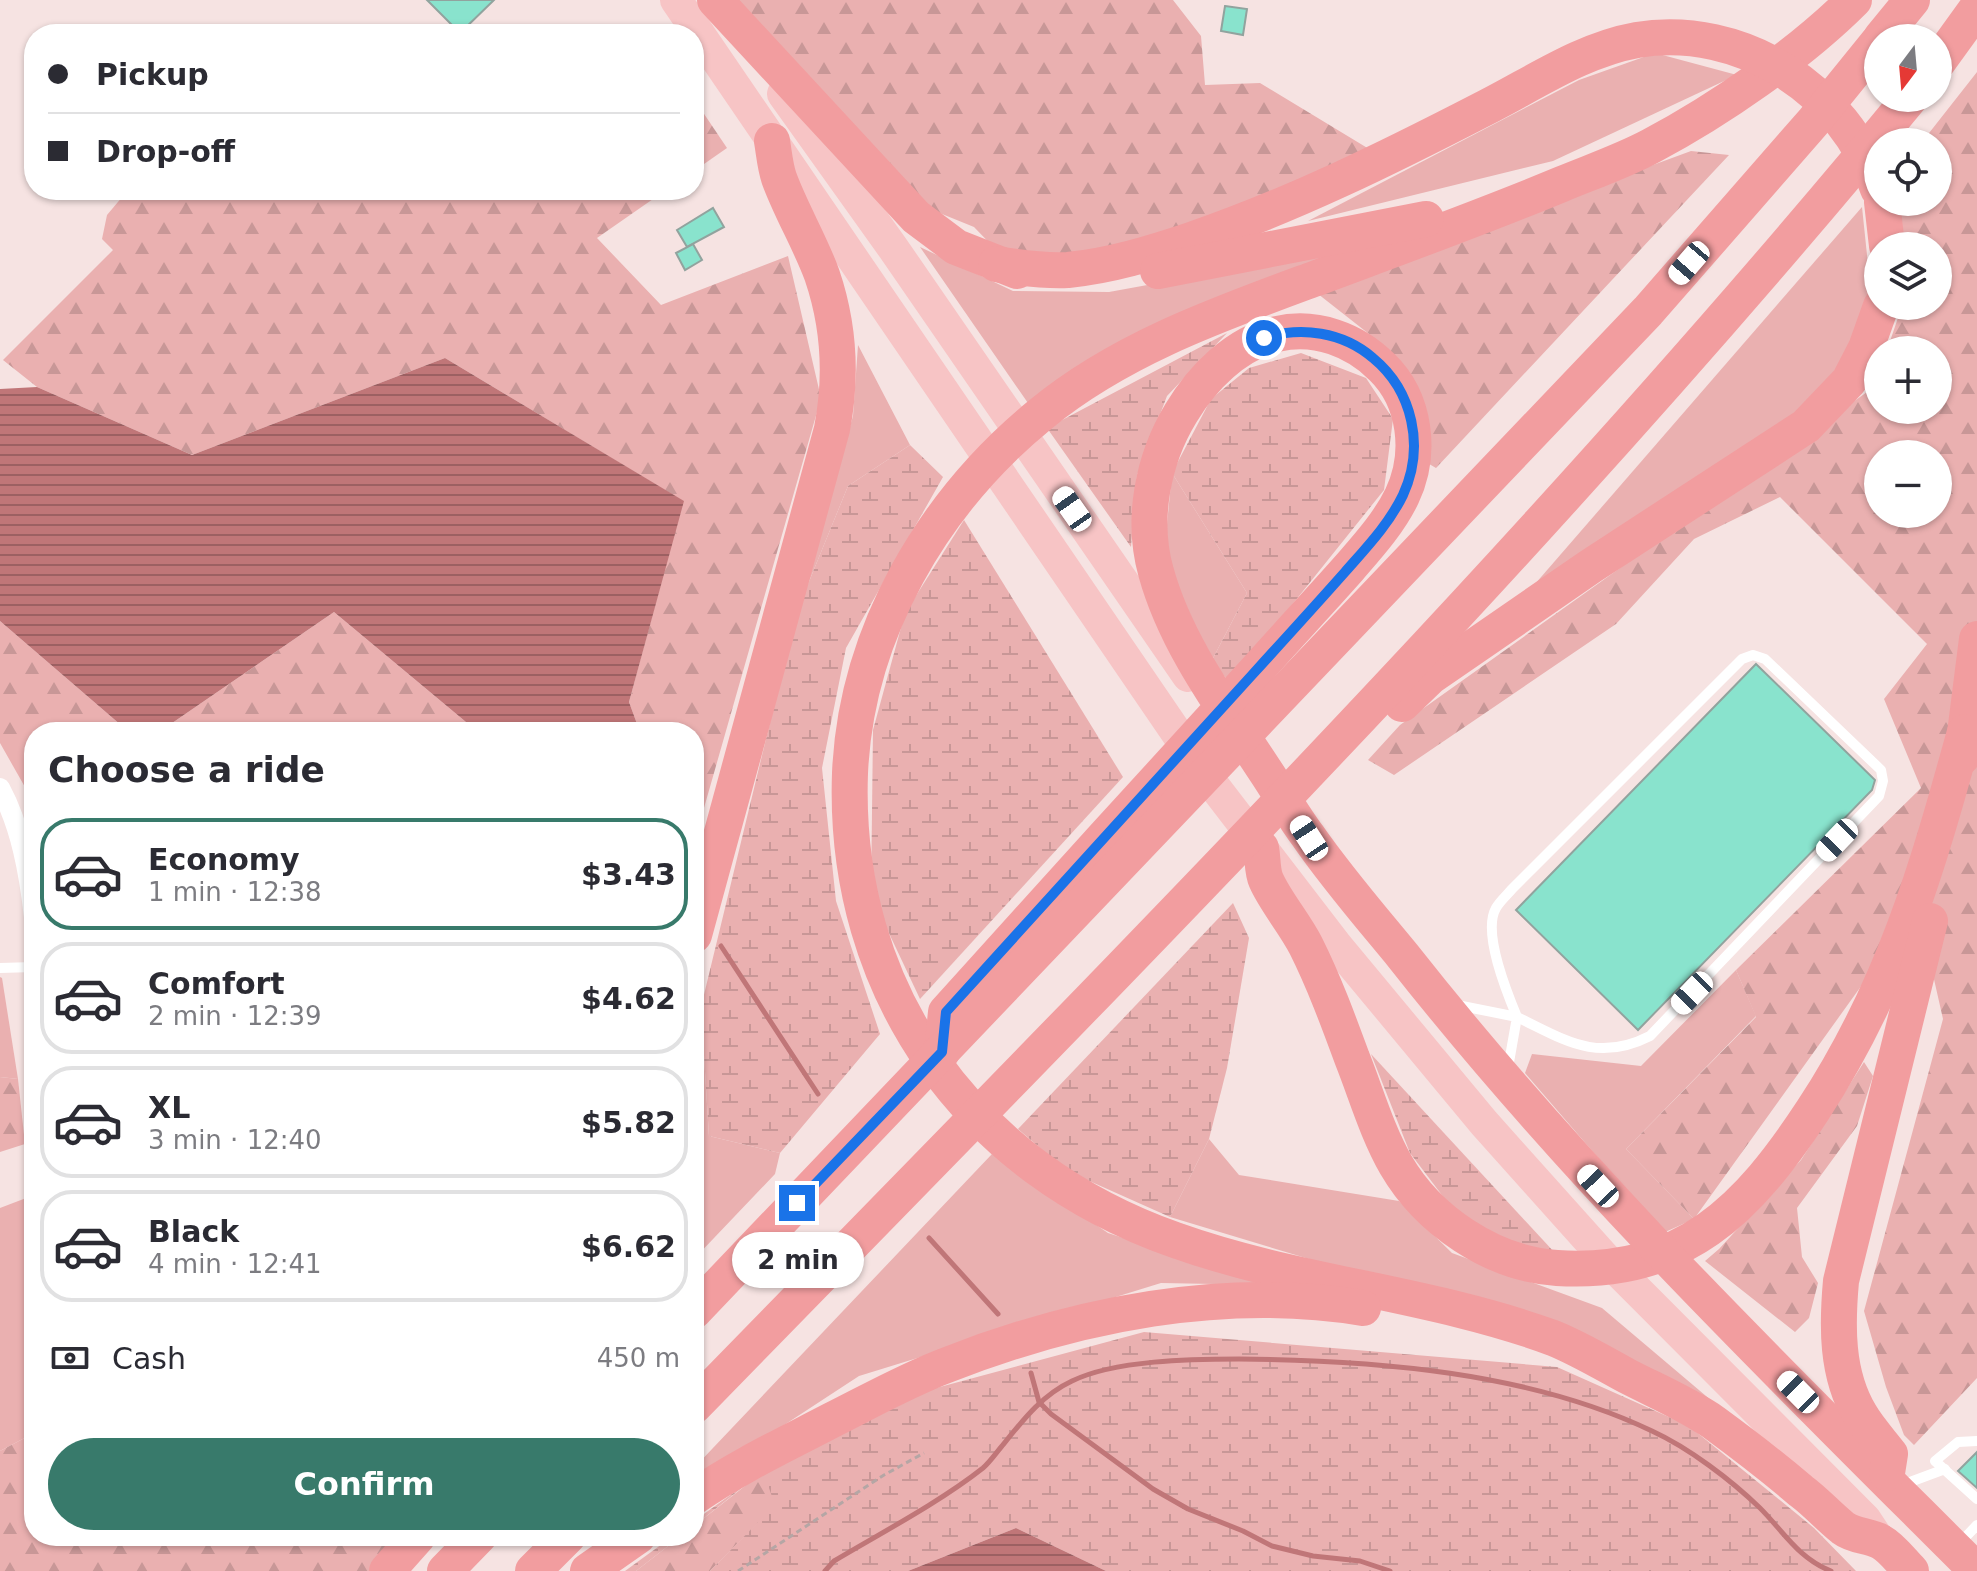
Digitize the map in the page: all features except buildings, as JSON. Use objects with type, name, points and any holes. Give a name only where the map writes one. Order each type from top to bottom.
[{"type":"highway","points":[[712,0],[916,217],[956,247],[996,264],[1049,279],[1073,282],[1106,280],[1436,217],[1559,185]]},
{"type":"highway","points":[[1854,0],[1752,85],[1650,147],[1195,325],[1119,362],[1037,417],[976,477],[929,536],[910,568],[884,623],[866,675],[854,731],[849,795],[858,891],[871,939],[889,986],[929,1060],[977,1116],[1017,1154],[1080,1198],[1134,1225],[1181,1243],[1469,1313],[1557,1340],[1713,1422],[1799,1489],[1850,1534],[1879,1540],[1911,1571]]},
{"type":"highway","points":[[1893,24],[1912,0]]},
{"type":"highway","points":[[1952,43],[1977,8]]},
{"type":"highway","points":[[996,264],[1039,270],[1081,268],[1172,246],[1294,202],[1407,148],[1578,59],[1637,40],[1687,38],[1747,52],[1799,80],[1820,97],[1838,115],[1860,145],[1864,157]]},
{"type":"highway","points":[[1130,830],[1356,619],[1648,311],[1864,60]]},
{"type":"highway","points":[[704,1396],[1207,880],[1403,674],[1656,397],[1795,238],[1898,112]]},
{"type":"highway","points":[[704,898],[832,429],[839,392],[830,305],[821,274],[778,175],[772,141]]},
{"type":"highway","points":[[1299,782],[1380,727],[1430,677],[1591,566],[1806,426],[1849,381],[1876,320]]},
{"type":"highway","points":[[704,1301],[942,1052],[1130,830],[1278,647],[1387,522],[1403,494],[1414,453],[1408,406],[1391,376],[1368,354],[1354,345],[1313,332],[1289,332],[1264,338],[1227,359],[1204,381],[1172,427],[1153,482],[1149,520],[1155,569],[1183,640],[1201,672],[1309,838],[1438,1001],[1561,1145],[1674,1267],[1890,1484],[1970,1548]]},
{"type":"highway","points":[[1890,1484],[1890,1454],[1860,1414],[1843,1367],[1839,1343],[1839,1306],[1848,1252],[1942,873],[1977,639]]},
{"type":"highway","points":[[1261,848],[1265,879],[1322,979],[1385,1144],[1414,1191],[1465,1237],[1522,1262],[1546,1268],[1625,1265],[1656,1256],[1701,1235],[1731,1213],[1759,1185],[1788,1148],[1840,1070],[1869,1016],[1911,917],[1965,732]]},
{"type":"highway","points":[[704,1491],[786,1443],[943,1366],[1050,1330],[1133,1311],[1245,1302],[1356,1307],[1497,1331],[1604,1364]]},
{"type":"highway","points":[[387,1571],[409,1546]]},
{"type":"highway","points":[[445,1571],[469,1546]]},
{"type":"highway","points":[[533,1571],[558,1546]]},
{"type":"highway","points":[[588,1571],[624,1546]]},
{"type":"main road","points":[[676,0],[692,24]]},
{"type":"main road","points":[[712,0],[819,142],[1210,709],[1309,838]]},
{"type":"main road","points":[[704,41],[1204,773],[1370,988],[1493,1134],[1627,1281],[1865,1519],[1879,1540]]},
{"type":"street","points":[[0,788],[9,806],[24,858]]},
{"type":"lane","points":[[1438,1001],[1517,1017],[1581,1047],[1609,1050],[1631,1046],[1650,1036],[1879,796],[1883,781],[1881,770],[1765,659],[1753,655],[1742,659],[1495,909],[1492,921],[1499,974],[1517,1017],[1506,1081]]},
{"type":"lane","points":[[0,968],[24,967]]},
{"type":"lane","points":[[1977,1441],[1958,1442],[1935,1461],[1977,1499]]},
{"type":"lane","points":[[1890,1484],[1945,1469]]},
{"type":"path","points":[[738,1571],[884,1475],[924,1453]]},
{"type":"green space","points":[[733,0],[1173,0],[1201,36],[1205,85],[1260,83],[1374,152],[1094,264],[1004,258],[974,227],[910,201]]},
{"type":"green space","points":[[1655,53],[1737,75],[1553,161],[1308,221],[1579,80]]},
{"type":"green space","points":[[1977,72],[1977,1378],[1914,1445],[1904,1435],[1886,1387],[1864,1311],[1943,1019],[1931,966],[1882,957],[1694,1219],[1626,1149],[1756,1017],[1736,970],[1921,788],[1884,699],[1927,644],[1780,497],[1694,539],[1616,624],[1394,775],[1368,760],[1400,725],[1864,394],[1864,424],[1952,424],[1952,336],[1892,336],[1897,320],[1952,320],[1952,232],[1901,232],[1895,216],[1952,216],[1952,128],[1933,128],[1946,112],[1952,112],[1952,104]]},
{"type":"green space","points":[[704,114],[727,148],[704,164]]},
{"type":"green space","points":[[1691,151],[1729,155],[1436,468],[1424,461],[1369,334],[1313,290]]},
{"type":"green space","points":[[120,200],[652,200],[597,238],[661,305],[788,256],[821,398],[704,808],[704,722],[636,722],[629,702],[683,501],[445,358],[192,455],[37,387],[3,360],[113,250],[102,239],[107,215]]},
{"type":"green space","points":[[1862,207],[1864,318],[1836,372],[1785,426],[1535,584]]},
{"type":"green space","points":[[1372,244],[1030,406],[920,247],[1013,291],[1109,292]]},
{"type":"green space","points":[[1227,333],[1167,396],[1137,475],[1131,547],[1047,428]]},
{"type":"green space","points":[[858,345],[910,445],[848,486],[797,611],[853,416]]},
{"type":"green space","points":[[1301,353],[1366,378],[1393,419],[1384,490],[1230,682],[1211,662],[1247,593],[1172,473],[1211,399],[1249,368]]},
{"type":"green space","points":[[910,445],[943,477],[846,648],[822,768],[836,901],[880,1034],[780,1153],[709,1136],[704,995],[797,611],[848,486]]},
{"type":"green space","points":[[1172,473],[1247,593],[1211,662],[1164,555]]},
{"type":"green space","points":[[964,520],[1123,777],[920,999],[871,895],[873,730],[905,613]]},
{"type":"green space","points":[[334,612],[466,722],[174,722]]},
{"type":"green space","points":[[0,621],[117,722],[24,722],[24,785],[0,743]]},
{"type":"green space","points":[[1233,903],[1249,938],[1227,1068],[1209,1139],[1170,1217],[1067,1171],[1018,1129]]},
{"type":"green space","points":[[1736,970],[1756,1016],[1626,1149],[1694,1219],[1663,1233],[1525,1073],[1532,1054],[1641,1066]]},
{"type":"green space","points":[[2,978],[18,1079],[0,1077]]},
{"type":"green space","points":[[1371,1054],[1555,1253],[1491,1239],[1451,1207],[1410,1153]]},
{"type":"green space","points":[[704,1055],[709,1136],[780,1153],[775,1174],[704,1249]]},
{"type":"green space","points":[[1864,1062],[1873,1076],[1857,1126],[1797,1208],[1802,1257],[1818,1283],[1809,1318],[1795,1332],[1705,1261],[1801,1160]]},
{"type":"green space","points":[[0,1077],[18,1079],[24,1144],[0,1152]]},
{"type":"green space","points":[[1209,1139],[1239,1175],[1399,1201],[1452,1253],[1602,1308],[1719,1407],[1452,1302],[1170,1217]]},
{"type":"green space","points":[[992,1154],[1108,1233],[1267,1285],[1161,1283],[859,1376],[704,1477],[704,1457]]},
{"type":"green space","points":[[24,1199],[24,1438],[0,1451],[0,1208]]},
{"type":"green space","points":[[1144,1332],[1557,1367],[1689,1426],[1814,1528],[1856,1571],[1106,1571],[1016,1528],[908,1571],[710,1571],[775,1505],[763,1472],[910,1395]]},
{"type":"green space","points":[[24,1438],[24,1546],[395,1546],[372,1571],[0,1571],[0,1451]]},
{"type":"green space","points":[[764,1471],[776,1505],[710,1571],[636,1571],[668,1546],[704,1546],[704,1518]]},
{"type":"green space","points":[[754,1478],[704,1518],[704,1514]]},
{"type":"green space","points":[[659,1546],[668,1546],[636,1571],[625,1571]]},
{"type":"shaded area","points":[[445,358],[684,501],[629,702],[636,722],[466,722],[334,612],[174,722],[117,722],[0,621],[0,389],[37,387],[192,455]]},
{"type":"shaded area","points":[[1016,1528],[1106,1571],[908,1571]]},
{"type":"waterway","points":[[721,946],[818,1094]]},
{"type":"waterway","points":[[929,1238],[998,1314]]},
{"type":"waterway","points":[[825,1571],[834,1561],[929,1505],[983,1468],[1034,1409],[1051,1393],[1072,1381],[1131,1365],[1177,1360],[1239,1359],[1343,1362],[1450,1373],[1555,1395],[1604,1411],[1666,1438],[1709,1465],[1760,1508],[1801,1552],[1831,1571]]},
{"type":"waterway","points":[[1031,1373],[1039,1402],[1051,1414],[1153,1489],[1188,1509],[1272,1546],[1313,1556],[1360,1561],[1390,1571]]},
{"type":"route","points":[[797,1203],[942,1052],[946,1012],[1316,606],[1387,522],[1403,494],[1414,453],[1413,436],[1408,406],[1391,376],[1354,345],[1325,334],[1289,332],[1264,338]]}]
